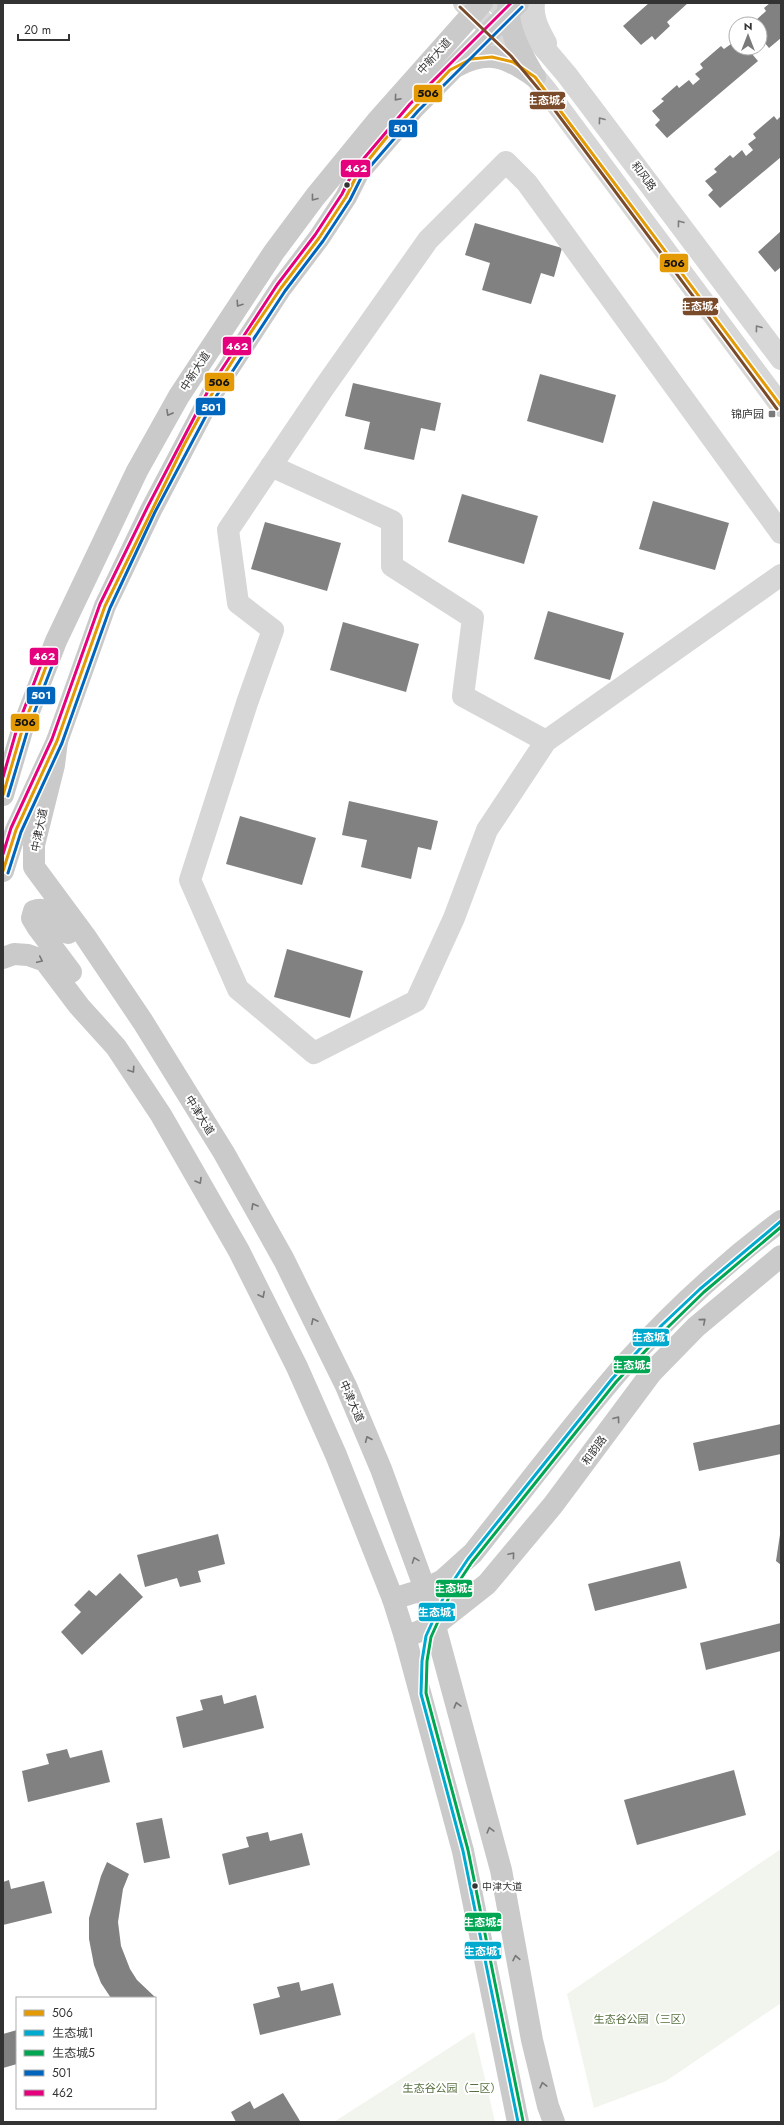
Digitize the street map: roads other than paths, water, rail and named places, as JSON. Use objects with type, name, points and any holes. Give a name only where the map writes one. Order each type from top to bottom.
[{"type":"main road","name":"中新大道","points":[[3,871],[16,830],[56,741],[105,606],[150,510],[213,392],[280,288],[319,238],[346,197],[358,173],[387,137],[450,70],[492,29],[508,5]]},
{"type":"main road","points":[[508,5],[512,34],[535,77]]},
{"type":"main road","name":"中新大道","points":[[3,795],[23,727],[56,641],[137,472],[179,396],[274,252],[310,203],[474,6]]},
{"type":"main road","points":[[450,70],[471,59],[492,56],[513,62],[535,77]]},
{"type":"main road","name":"中津大道","points":[[56,741],[54,765],[34,845],[34,867],[85,936],[143,1022],[224,1153],[284,1260],[346,1386],[381,1469],[425,1589],[432,1623],[450,1678],[501,1870],[532,2040],[548,2106],[554,2122]]},
{"type":"main road","points":[[143,1022],[108,987],[53,915],[39,909],[34,911],[32,918],[82,986],[116,1047],[161,1115],[238,1251],[269,1309],[336,1455],[406,1637],[463,1851],[518,2122]]},
{"type":"main road","points":[[3,958],[14,954],[28,955],[45,961],[79,1006],[116,1047]]},
{"type":"main road","points":[[420,1694],[420,1669],[432,1623],[456,1576],[473,1553],[626,1364],[689,1300],[754,1242],[781,1221]]},
{"type":"main road","name":"和韵路","points":[[406,1637],[432,1623],[487,1584],[553,1505],[652,1372],[696,1327],[781,1256]]},
{"type":"main road","points":[[393,1600],[425,1589],[443,1580],[473,1553]]},
{"type":"main road","points":[[450,1678],[449,1658],[455,1628],[462,1614],[487,1584]]},
{"type":"street","points":[[534,3],[533,10],[535,21],[557,63]]},
{"type":"street","name":"和风路","points":[[508,5],[557,63],[781,359]]},
{"type":"street","points":[[474,6],[492,29],[535,77],[781,406]]},
{"type":"street","points":[[432,58],[453,41],[463,36],[472,32],[492,29],[512,34],[536,47],[557,63]]},
{"type":"street","points":[[781,533],[527,183],[506,162],[428,240],[228,530],[238,604],[274,630],[247,703],[190,880],[238,989],[314,1052],[416,1001],[454,918],[487,830],[546,741],[781,575]]},
{"type":"street","points":[[272,466],[392,521],[392,566],[473,618],[463,696],[546,741]]},
{"type":"street","points":[[3,755],[23,727]]},
{"type":"place","name":"锦庐园","points":[[772,414]]},
{"type":"place","name":"中津大道","points":[[475,1886]]},
{"type":"park label","name":"生态谷公园（三区）","points":[[643,2019]]},
{"type":"park label","name":"生态谷公园（二区）","points":[[452,2088]]}]
